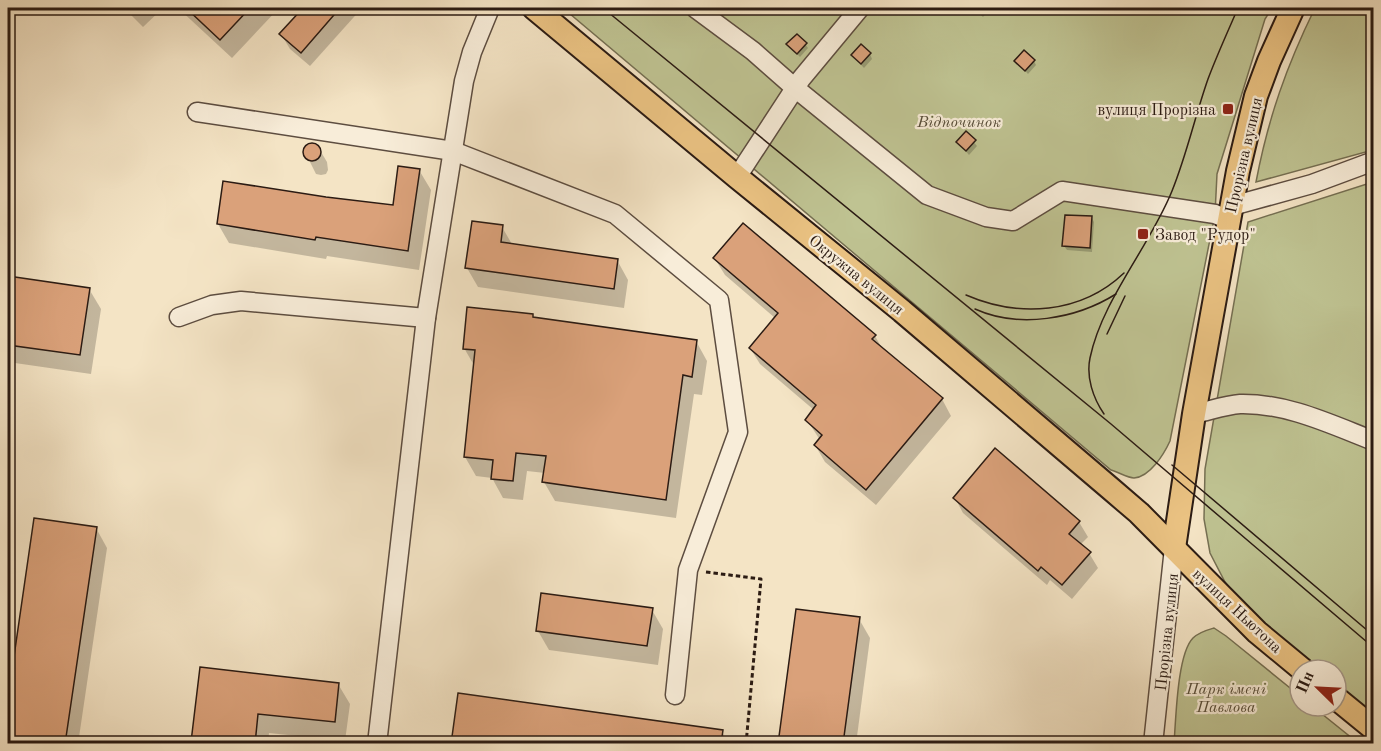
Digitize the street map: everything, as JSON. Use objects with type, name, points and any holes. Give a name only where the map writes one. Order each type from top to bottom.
[{"type":"main road","name":"Окружна вулиця","points":[[534,8],[938,342],[1118,495],[1174,548]]},
{"type":"main road","name":"Прорізна вулиця","points":[[1174,548],[1194,414],[1230,213],[1256,96],[1293,8]]},
{"type":"main road","name":"вулиця Ньютона","points":[[1174,548],[1257,632],[1288,658]]},
{"type":"main road","points":[[1348,708],[1374,729]]},
{"type":"street","points":[[377,744],[426,318],[465,81],[472,52],[490,8]]},
{"type":"street","points":[[694,8],[753,51],[927,195],[986,217],[1013,221],[1062,191],[1215,214],[1230,213],[1374,162]]},
{"type":"street","points":[[736,177],[795,88],[860,8]]},
{"type":"street","points":[[197,112],[453,151],[615,214],[719,300],[738,432],[688,570],[675,695]]},
{"type":"street","points":[[179,316],[212,305],[241,301],[426,318]]},
{"type":"street","points":[[1194,414],[1239,404],[1279,407],[1312,416],[1374,441]]},
{"type":"street","name":"Прорізна вулиця","points":[[1153,744],[1174,548]]},
{"type":"path","points":[[688,570],[761,579],[746,744]]},
{"type":"green space","name":"Відпочинок","points":[[563,8],[1272,8],[1265,19],[1217,174],[1215,214],[1170,441],[1156,464],[1146,474],[1134,478],[1111,470]]},
{"type":"green space","points":[[1315,8],[1373,8],[1373,150],[1256,182],[1266,136],[1280,92]]},
{"type":"green space","points":[[1373,182],[1373,715],[1348,694],[1348,658],[1305,658],[1242,604],[1225,582],[1210,553],[1204,519],[1205,469],[1248,222]]},
{"type":"green space","name":"Парк імені Павлова","points":[[1214,628],[1288,686],[1288,718],[1327,718],[1358,743],[1174,743],[1180,672],[1188,646],[1200,633]]},
{"type":"building","points":[[186,8],[250,8],[220,40]]},
{"type":"building","points":[[303,8],[340,8],[301,53],[279,34]]},
{"type":"building","points":[[797,34],[807,43],[797,54],[786,44]]},
{"type":"building","points":[[861,44],[871,53],[861,64],[851,55]]},
{"type":"building","points":[[1024,50],[1035,60],[1025,71],[1014,61]]},
{"type":"building","points":[[966,131],[976,140],[966,151],[956,142]]},
{"type":"building","points":[[312,143],[318,146],[321,152],[318,158],[312,161],[306,158],[303,152],[306,146]]},
{"type":"building","points":[[398,166],[420,169],[408,251],[316,237],[315,240],[217,224],[223,181],[393,205]]},
{"type":"building","points":[[1065,215],[1092,216],[1090,248],[1062,246]]},
{"type":"building","points":[[472,221],[503,225],[501,242],[618,259],[614,289],[465,268]]},
{"type":"building","points":[[743,223],[876,335],[872,339],[943,398],[866,490],[814,445],[822,435],[805,420],[816,405],[749,348],[778,313],[713,258]]},
{"type":"building","points":[[8,276],[90,288],[80,355],[8,345]]},
{"type":"building","points":[[467,307],[533,314],[533,317],[697,340],[692,377],[683,375],[666,500],[542,482],[546,456],[516,453],[513,481],[491,479],[493,460],[464,457],[475,350],[463,349]]},
{"type":"building","points":[[995,448],[1080,521],[1069,534],[1091,552],[1062,585],[1041,567],[1038,571],[953,498]]},
{"type":"building","points":[[34,518],[97,527],[65,744],[8,744],[8,698]]},
{"type":"building","points":[[541,593],[653,608],[647,646],[536,631]]},
{"type":"building","points":[[796,609],[860,617],[843,744],[778,744]]},
{"type":"building","points":[[200,667],[339,683],[335,722],[258,714],[255,744],[191,742]]},
{"type":"building","points":[[458,693],[723,730],[721,744],[451,744]]},
{"type":"tram line","points":[[603,8],[1111,424],[1374,648]]},
{"type":"tram line","points":[[1104,414],[1094,394],[1089,373],[1090,358],[1096,336],[1115,294],[1163,212],[1182,163],[1208,79],[1238,8]]},
{"type":"tram line","points":[[966,295],[1007,307],[1049,308],[1089,297],[1107,287],[1124,273]]},
{"type":"tram line","points":[[975,309],[1010,319],[1047,318],[1083,310],[1116,294]]},
{"type":"tram line","points":[[1107,334],[1125,296]]},
{"type":"tram line","points":[[1172,465],[1374,636]]},
{"type":"place","name":"вулиця Прорізна","points":[[1228,109]]},
{"type":"place","name":"Завод \"Рудор\"","points":[[1143,234]]}]
